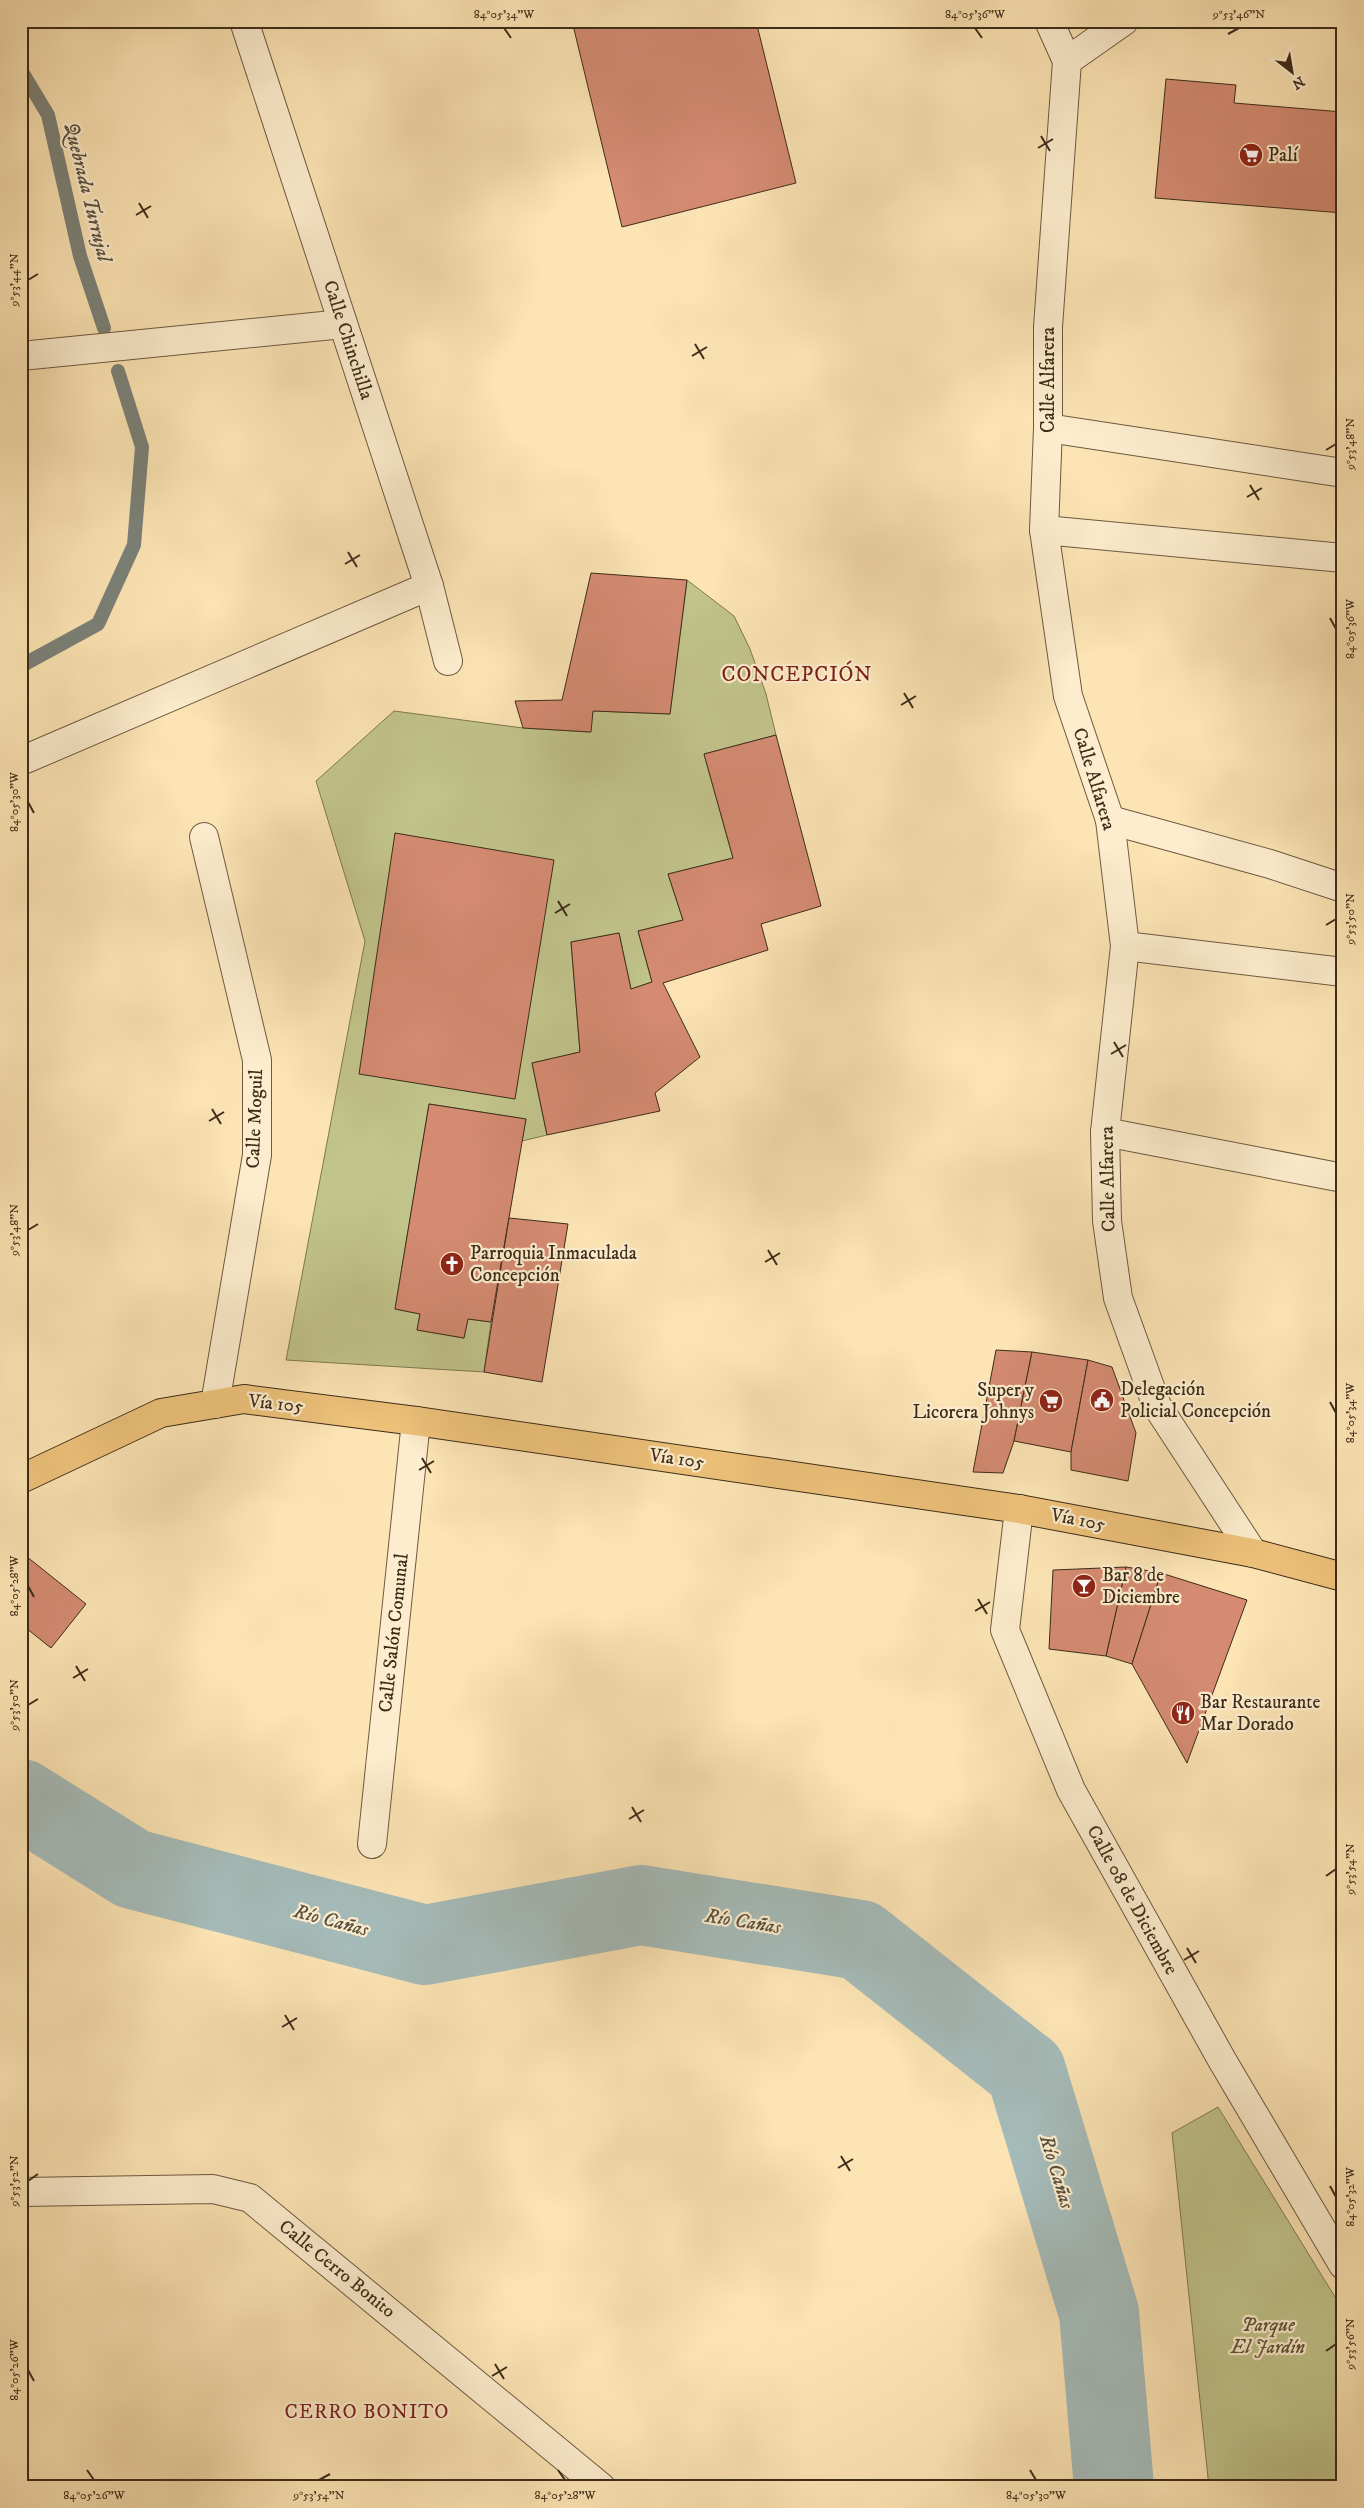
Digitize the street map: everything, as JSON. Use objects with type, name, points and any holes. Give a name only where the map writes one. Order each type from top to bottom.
[{"type":"main road","name":"Vía 105","points":[[21,1479],[161,1413],[244,1399],[416,1421],[1019,1509],[1253,1553],[1343,1577]]},
{"type":"street","name":"Calle Chinchilla","points":[[244,21],[429,586],[448,661]]},
{"type":"street","points":[[1049,21],[1067,61],[1124,21]]},
{"type":"street","name":"Calle Alfarera","points":[[1067,61],[1048,327],[1048,428],[1044,530],[1068,696],[1110,820],[1126,946],[1105,1132],[1107,1221],[1118,1298],[1157,1406],[1253,1553]]},
{"type":"street","points":[[21,356],[343,324]]},
{"type":"street","points":[[1048,428],[1343,473]]},
{"type":"street","points":[[1044,530],[1343,558]]},
{"type":"street","points":[[21,761],[429,586]]},
{"type":"street","points":[[1110,820],[1270,864],[1343,888]]},
{"type":"street","name":"Calle Moguil","points":[[204,837],[257,1060],[257,1155],[215,1404]]},
{"type":"street","points":[[1126,946],[1343,972]]},
{"type":"street","points":[[1105,1132],[1343,1178]]},
{"type":"street","name":"Calle Salón Comunal","points":[[372,1844],[416,1421]]},
{"type":"street","name":"Calle 08 de Diciembre","points":[[1019,1509],[1004,1630],[1071,1790],[1222,2060],[1343,2265]]},
{"type":"street","name":"Calle Cerro Bonito","points":[[21,2192],[213,2189],[250,2198],[601,2487]]},
{"type":"green space","points":[[687,580],[734,616],[750,649],[766,694],[776,735],[704,754],[733,858],[668,874],[683,920],[638,931],[652,982],[631,989],[619,933],[571,942],[580,1052],[532,1063],[547,1135],[522,1141],[526,1119],[429,1104],[395,1309],[420,1314],[417,1330],[464,1338],[468,1319],[491,1322],[484,1372],[286,1360],[365,941],[316,781],[394,711],[523,728],[590,732],[593,711],[670,714]]},
{"type":"green space","name":"Parque El Jardín","points":[[1218,2107],[1343,2310],[1343,2476],[1326,2487],[1209,2487],[1172,2133]]},
{"type":"building","points":[[572,21],[756,21],[796,183],[622,227]]},
{"type":"building","name":"Palí","points":[[1166,79],[1236,85],[1234,103],[1343,112],[1343,213],[1155,198]]},
{"type":"building","points":[[591,573],[687,580],[670,714],[593,711],[591,732],[523,728],[515,701],[562,700]]},
{"type":"building","points":[[776,735],[821,906],[761,924],[768,950],[663,983],[700,1057],[655,1093],[660,1111],[547,1135],[532,1063],[580,1052],[571,942],[619,933],[631,989],[652,982],[638,931],[683,920],[668,874],[733,858],[704,754]]},
{"type":"building","points":[[395,833],[554,860],[515,1099],[359,1074]]},
{"type":"building","name":"Parroquia Inmaculada Concepción","points":[[429,1104],[526,1119],[491,1322],[468,1319],[464,1338],[417,1330],[420,1314],[395,1309]]},
{"type":"building","points":[[509,1218],[568,1224],[542,1382],[484,1372]]},
{"type":"building","points":[[996,1350],[1032,1352],[1014,1441],[1003,1473],[973,1472]]},
{"type":"building","name":"Super y Licorera Johnys","points":[[1032,1352],[1088,1360],[1071,1452],[1014,1441]]},
{"type":"building","name":"Delegación Policial Concepción","points":[[1088,1360],[1112,1367],[1136,1433],[1128,1481],[1071,1470],[1071,1452]]},
{"type":"building","points":[[21,1552],[86,1604],[51,1648],[21,1624]]},
{"type":"building","points":[[1126,1567],[1161,1573],[1132,1664],[1106,1656]]},
{"type":"building","points":[[1126,1567],[1106,1656],[1049,1649],[1053,1570]]},
{"type":"building","name":"Bar Restaurante Mar Dorado","points":[[1161,1573],[1247,1600],[1187,1763],[1132,1664]]},
{"type":"waterway","name":"Quebrada Turrujal","points":[[21,70],[48,115],[80,256],[104,328]]},
{"type":"waterway","name":"Quebrada Turrujal","points":[[21,666],[98,624],[134,545],[142,447],[118,371]]},
{"type":"waterway","name":"Río Cañas","points":[[21,1799],[133,1869],[425,1945],[641,1905],[860,1940],[1026,2071],[1099,2313],[1114,2487]]},
{"type":"place","name":"Palí","points":[[1251,155]]},
{"type":"place","name":"Parroquia Inmaculada Concepción","points":[[452,1264]]},
{"type":"place","name":"Delegación Policial Concepción","points":[[1102,1400]]},
{"type":"place","name":"Super y Licorera Johnys","points":[[1051,1401]]},
{"type":"place","name":"Bar 8 de Diciembre","points":[[1084,1586]]},
{"type":"place","name":"Bar Restaurante Mar Dorado","points":[[1183,1713]]},
{"type":"district","name":"CONCEPCIÓN","points":[[797,675]]},
{"type":"district","name":"CERRO BONITO","points":[[367,2412]]}]
